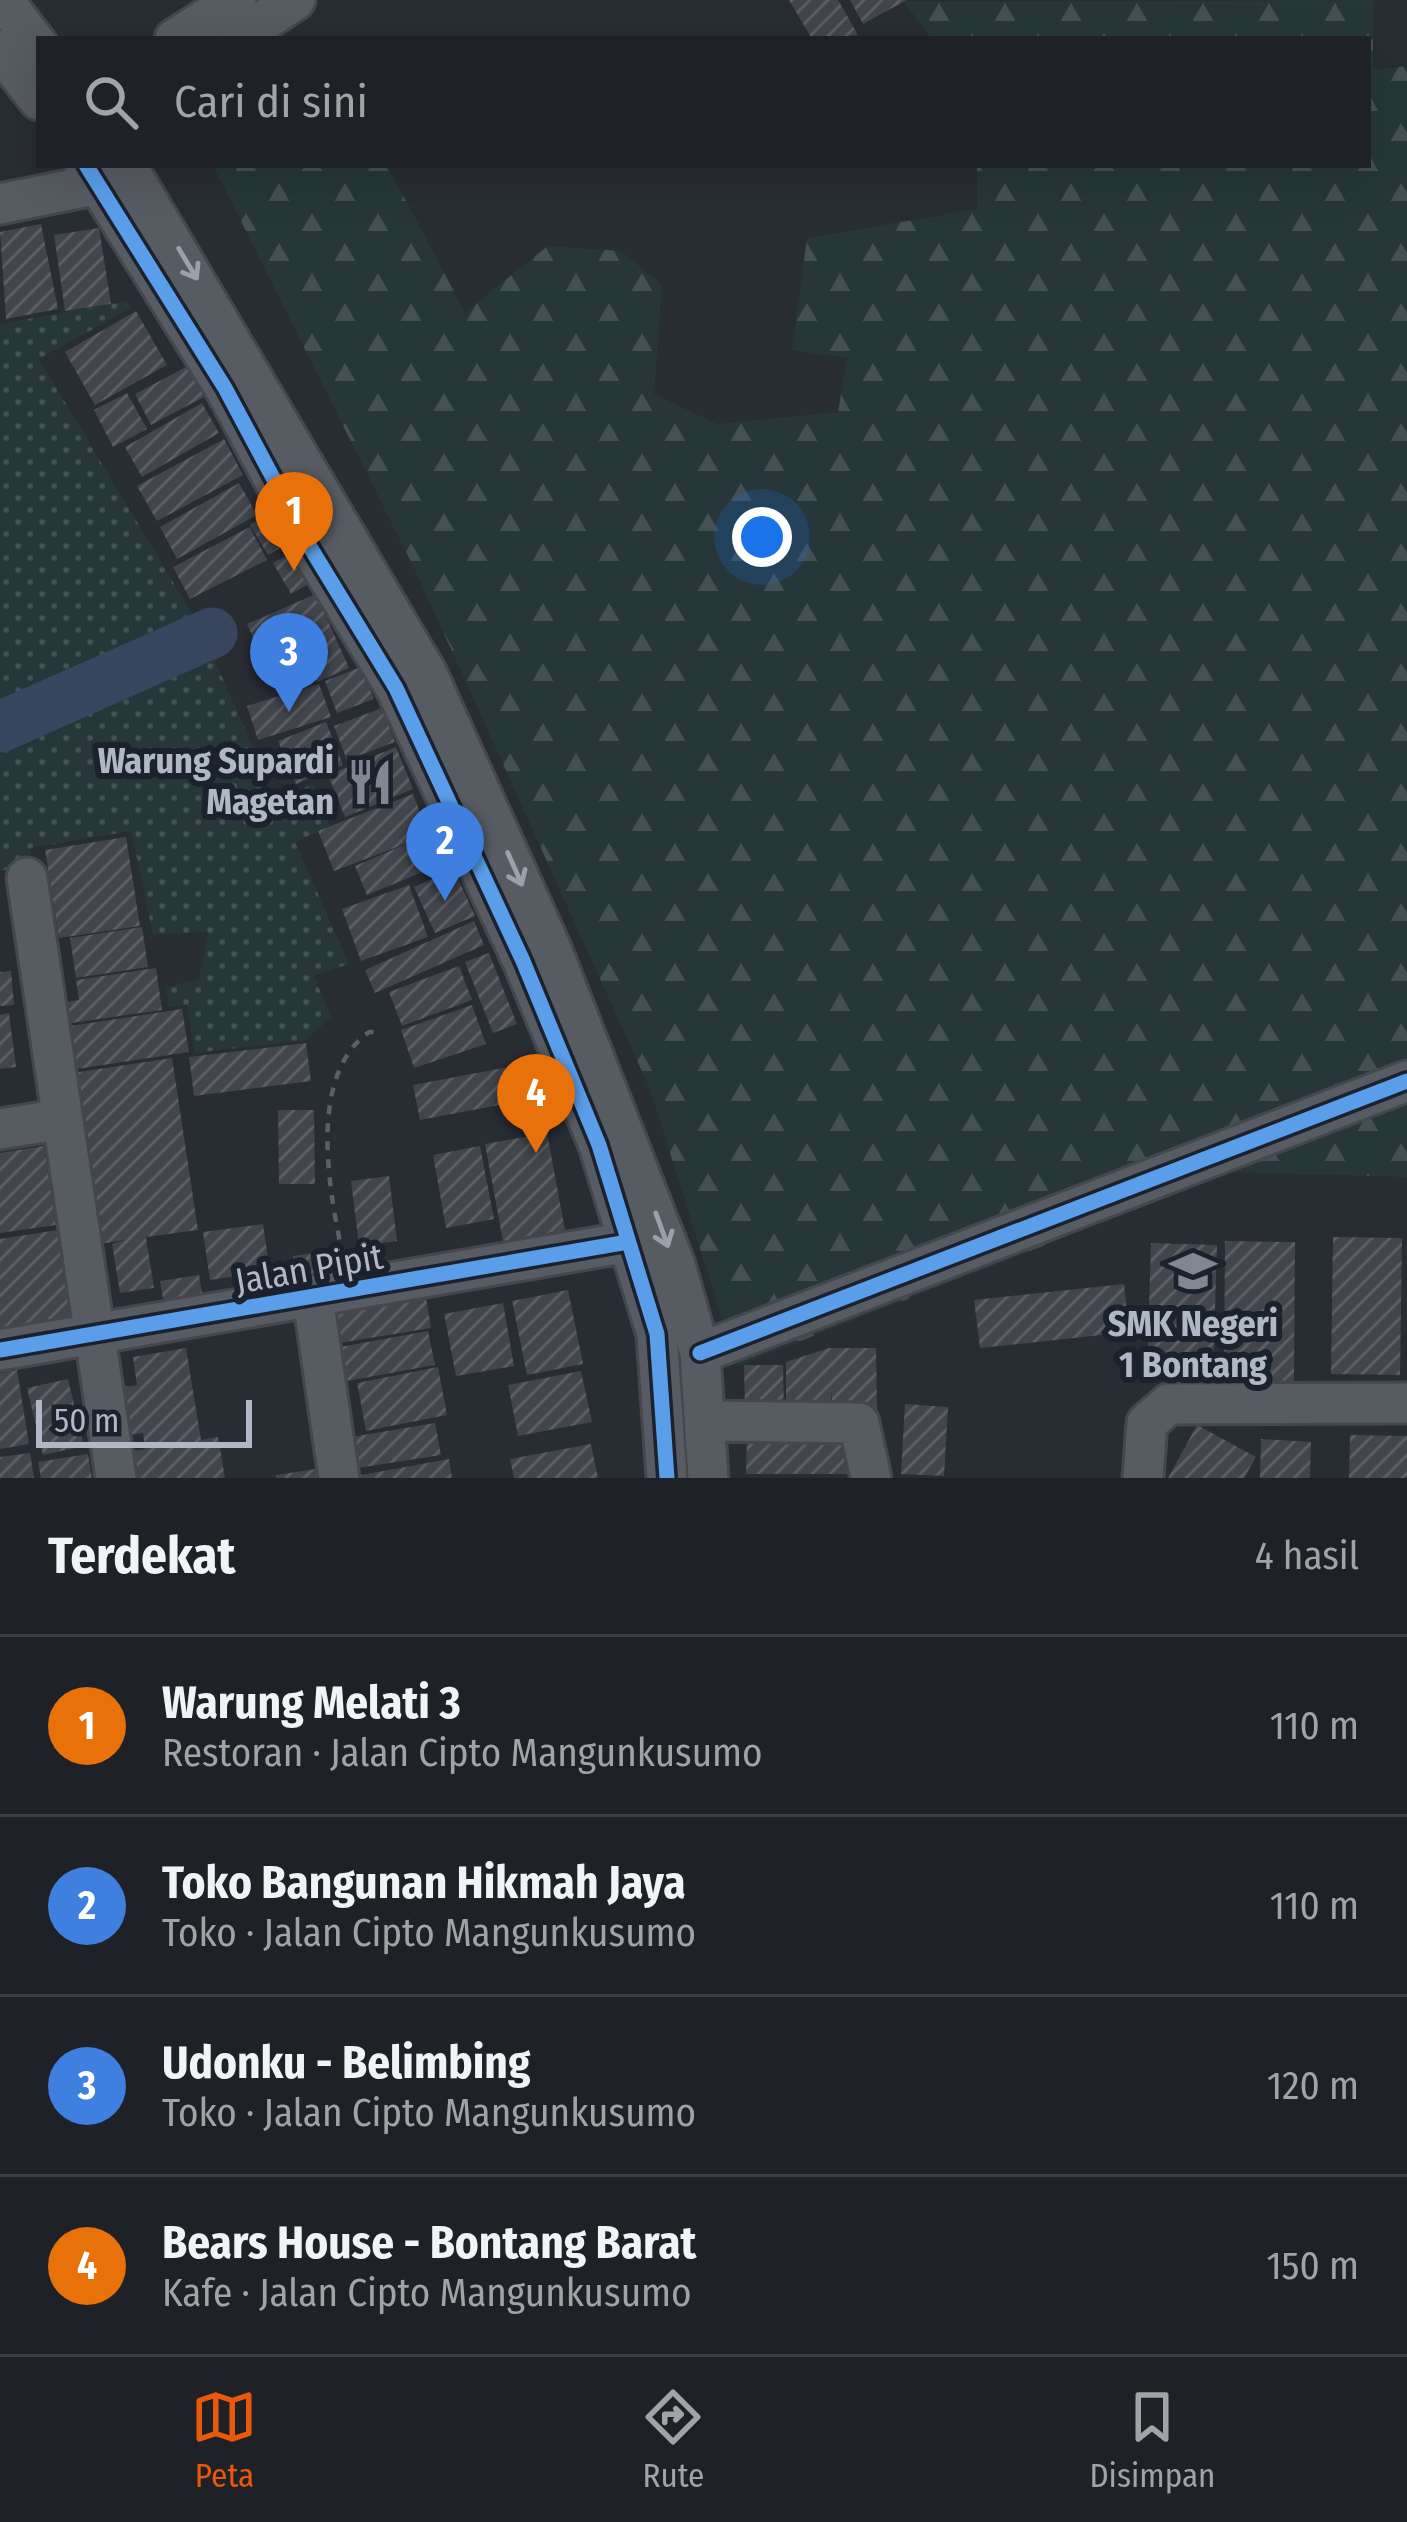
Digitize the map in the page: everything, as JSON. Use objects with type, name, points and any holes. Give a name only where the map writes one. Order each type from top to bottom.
[{"type":"street","points":[[3,0],[36,43]]},
{"type":"street","points":[[180,36],[236,0]]},
{"type":"street","points":[[241,36],[295,0]]},
{"type":"street","points":[[0,50],[36,96]]},
{"type":"street","points":[[0,205],[104,171],[310,547],[412,681],[640,1170],[700,1353],[708,1478]]},
{"type":"street","points":[[447,754],[599,1145],[657,1334],[667,1478]]},
{"type":"street","points":[[27,878],[116,1478]]},
{"type":"street","points":[[700,1353],[1407,1081]]},
{"type":"street","points":[[0,1130],[63,1119]]},
{"type":"street","name":"Jalan Pipit","points":[[0,1350],[97,1337],[628,1242]]},
{"type":"street","points":[[331,1295],[339,1478]]},
{"type":"street","points":[[1143,1478],[1147,1423],[1169,1404],[1407,1403]]},
{"type":"street","points":[[707,1421],[859,1423],[865,1430],[871,1478]]},
{"type":"path","points":[[331,1295],[327,1135],[352,1048],[369,1032],[382,1032]]},
{"type":"green space","points":[[1373,0],[1373,70],[1407,66],[1407,1177],[1231,1172],[737,1366],[650,1089],[417,574],[214,168],[389,168],[465,312],[548,246],[621,251],[662,285],[654,394],[717,424],[838,412],[847,358],[792,350],[807,238],[977,209],[977,168],[1371,168],[1371,36],[930,36],[904,2]]},
{"type":"green space","points":[[128,301],[131,308],[39,359],[200,627],[276,799],[314,784],[330,826],[295,842],[349,964],[314,976],[331,1017],[306,1040],[195,1053],[187,1005],[169,1007],[166,987],[199,979],[208,932],[153,935],[131,831],[31,848],[32,865],[0,871],[0,324]]},
{"type":"building","points":[[789,0],[838,0],[858,35],[846,36],[810,36]]},
{"type":"building","points":[[850,0],[907,0],[863,24]]},
{"type":"building","points":[[41,224],[58,309],[6,319],[0,232]]},
{"type":"building","points":[[99,228],[111,304],[65,311],[54,235]]},
{"type":"building","points":[[136,311],[167,365],[95,405],[65,352]]},
{"type":"building","points":[[188,366],[204,397],[151,425],[135,394]]},
{"type":"building","points":[[127,393],[147,429],[113,447],[94,410]]},
{"type":"building","points":[[202,403],[219,433],[142,477],[125,447]]},
{"type":"building","points":[[224,439],[243,475],[157,521],[137,486]]},
{"type":"building","points":[[239,483],[257,515],[177,559],[160,527]]},
{"type":"building","points":[[273,511],[292,542],[268,555],[250,525]]},
{"type":"building","points":[[250,527],[267,560],[190,599],[173,567]]},
{"type":"building","points":[[298,549],[315,580],[291,594],[273,563]]},
{"type":"building","points":[[316,594],[349,668],[317,682],[312,672],[279,687],[270,667],[317,644],[266,667],[247,624]]},
{"type":"building","points":[[361,667],[374,699],[337,713],[325,681]]},
{"type":"building","points":[[319,684],[331,717],[258,740],[247,706]]},
{"type":"building","points":[[382,708],[395,742],[347,760],[334,726]]},
{"type":"building","points":[[326,722],[343,765],[296,784],[278,741]]},
{"type":"building","name":"Warung Supardi Magetan","points":[[396,747],[413,789],[345,817],[328,775]]},
{"type":"building","points":[[413,794],[440,865],[367,895],[355,866],[413,841],[334,871],[318,831]]},
{"type":"building","points":[[126,837],[140,926],[59,938],[45,850]]},
{"type":"building","points":[[454,869],[475,916],[435,933],[414,887]]},
{"type":"building","points":[[409,885],[428,937],[361,961],[342,909]]},
{"type":"building","points":[[474,921],[484,945],[375,993],[365,970]]},
{"type":"building","points":[[142,927],[148,967],[76,978],[70,938]]},
{"type":"building","points":[[489,953],[517,1024],[493,1033],[465,962]]},
{"type":"building","points":[[459,966],[472,1000],[402,1026],[389,992]]},
{"type":"building","points":[[156,968],[162,1010],[64,1024],[61,1003],[79,1000],[76,980]]},
{"type":"building","points":[[11,971],[14,1005],[0,1006],[0,972]]},
{"type":"building","points":[[472,1005],[486,1044],[414,1068],[401,1030]]},
{"type":"building","points":[[182,1009],[189,1052],[70,1070],[64,1027]]},
{"type":"building","points":[[9,1013],[16,1067],[0,1069],[0,1015]]},
{"type":"building","points":[[306,1043],[311,1081],[194,1096],[189,1057]]},
{"type":"building","points":[[172,1058],[198,1230],[146,1237],[154,1288],[120,1293],[112,1244],[125,1240],[100,1244],[73,1073]]},
{"type":"building","points":[[536,1062],[542,1097],[420,1120],[413,1085]]},
{"type":"building","points":[[278,1110],[314,1110],[315,1184],[279,1184]]},
{"type":"building","points":[[547,1133],[565,1230],[503,1241],[485,1144]]},
{"type":"building","points":[[44,1146],[56,1225],[0,1233],[0,1153]]},
{"type":"building","points":[[480,1146],[494,1219],[446,1228],[433,1155]]},
{"type":"building","points":[[389,1176],[397,1241],[359,1246],[351,1181]]},
{"type":"building","points":[[263,1224],[270,1271],[210,1280],[203,1232]]},
{"type":"building","points":[[58,1230],[71,1318],[0,1329],[0,1239]]},
{"type":"building","points":[[1333,1237],[1402,1238],[1400,1375],[1331,1374]]},
{"type":"building","points":[[1225,1241],[1295,1242],[1294,1381],[1224,1380]]},
{"type":"building","points":[[1151,1243],[1217,1245],[1213,1374],[1147,1371]]},
{"type":"building","points":[[332,1250],[337,1280],[297,1285],[293,1256]]},
{"type":"building","points":[[199,1275],[203,1298],[164,1305],[160,1281]]},
{"type":"building","points":[[1124,1284],[1129,1332],[980,1348],[974,1300]]},
{"type":"building","points":[[568,1290],[583,1364],[527,1375],[512,1301]]},
{"type":"building","points":[[425,1292],[431,1328],[333,1344],[327,1309]]},
{"type":"building","points":[[503,1303],[514,1366],[456,1376],[444,1314]]},
{"type":"building","points":[[428,1331],[435,1365],[347,1381],[340,1347]]},
{"type":"building","points":[[186,1348],[201,1440],[218,1437],[225,1478],[135,1478],[131,1451],[145,1449],[143,1433],[122,1436],[119,1417],[127,1415],[123,1387],[137,1385],[133,1357]]},
{"type":"building","points":[[829,1348],[876,1348],[877,1411],[832,1411],[832,1390],[830,1410],[786,1411],[786,1362]]},
{"type":"building","points":[[744,1365],[783,1365],[784,1413],[745,1413]]},
{"type":"building","points":[[438,1367],[447,1415],[366,1431],[357,1383]]},
{"type":"building","points":[[17,1370],[29,1444],[0,1449],[0,1373]]},
{"type":"building","points":[[581,1371],[592,1422],[518,1436],[508,1385]]},
{"type":"building","points":[[68,1379],[84,1446],[43,1455],[27,1388]]},
{"type":"building","points":[[905,1404],[948,1407],[944,1476],[901,1474]]},
{"type":"building","points":[[435,1423],[441,1455],[358,1468],[352,1437]]},
{"type":"building","points":[[1197,1425],[1256,1457],[1244,1478],[1168,1478]]},
{"type":"building","points":[[747,1433],[857,1433],[856,1474],[746,1474]]},
{"type":"building","points":[[1350,1435],[1407,1436],[1407,1478],[1349,1478]]},
{"type":"building","points":[[1261,1439],[1311,1442],[1310,1478],[1260,1478]]},
{"type":"building","points":[[591,1444],[598,1478],[514,1478],[510,1459]]},
{"type":"building","points":[[30,1453],[34,1478],[0,1478],[0,1457]]},
{"type":"building","points":[[88,1454],[92,1478],[41,1478],[38,1462]]},
{"type":"building","points":[[449,1459],[452,1478],[356,1476]]},
{"type":"building","points":[[316,1469],[317,1478],[276,1478],[276,1475]]},
{"type":"waterway","points":[[0,727],[212,633]]},
{"type":"cycle path","points":[[88,168],[225,388],[310,547],[396,688],[523,961],[599,1145],[657,1334],[667,1478]]},
{"type":"cycle path","points":[[700,1353],[1407,1081]]},
{"type":"cycle path","points":[[0,1350],[628,1242]]},
{"type":"place","name":"Warung Melati 3","points":[[294,571]]},
{"type":"place","name":"Udonku - Belimbing","points":[[289,712]]},
{"type":"place","name":"Warung Supardi Magetan","points":[[370,782]]},
{"type":"place","name":"Toko Bangunan Hikmah Jaya","points":[[445,901]]},
{"type":"place","name":"Bears House - Bontang Barat","points":[[536,1153]]},
{"type":"place","name":"SMK Negeri 1 Bontang","points":[[1193,1271]]}]
